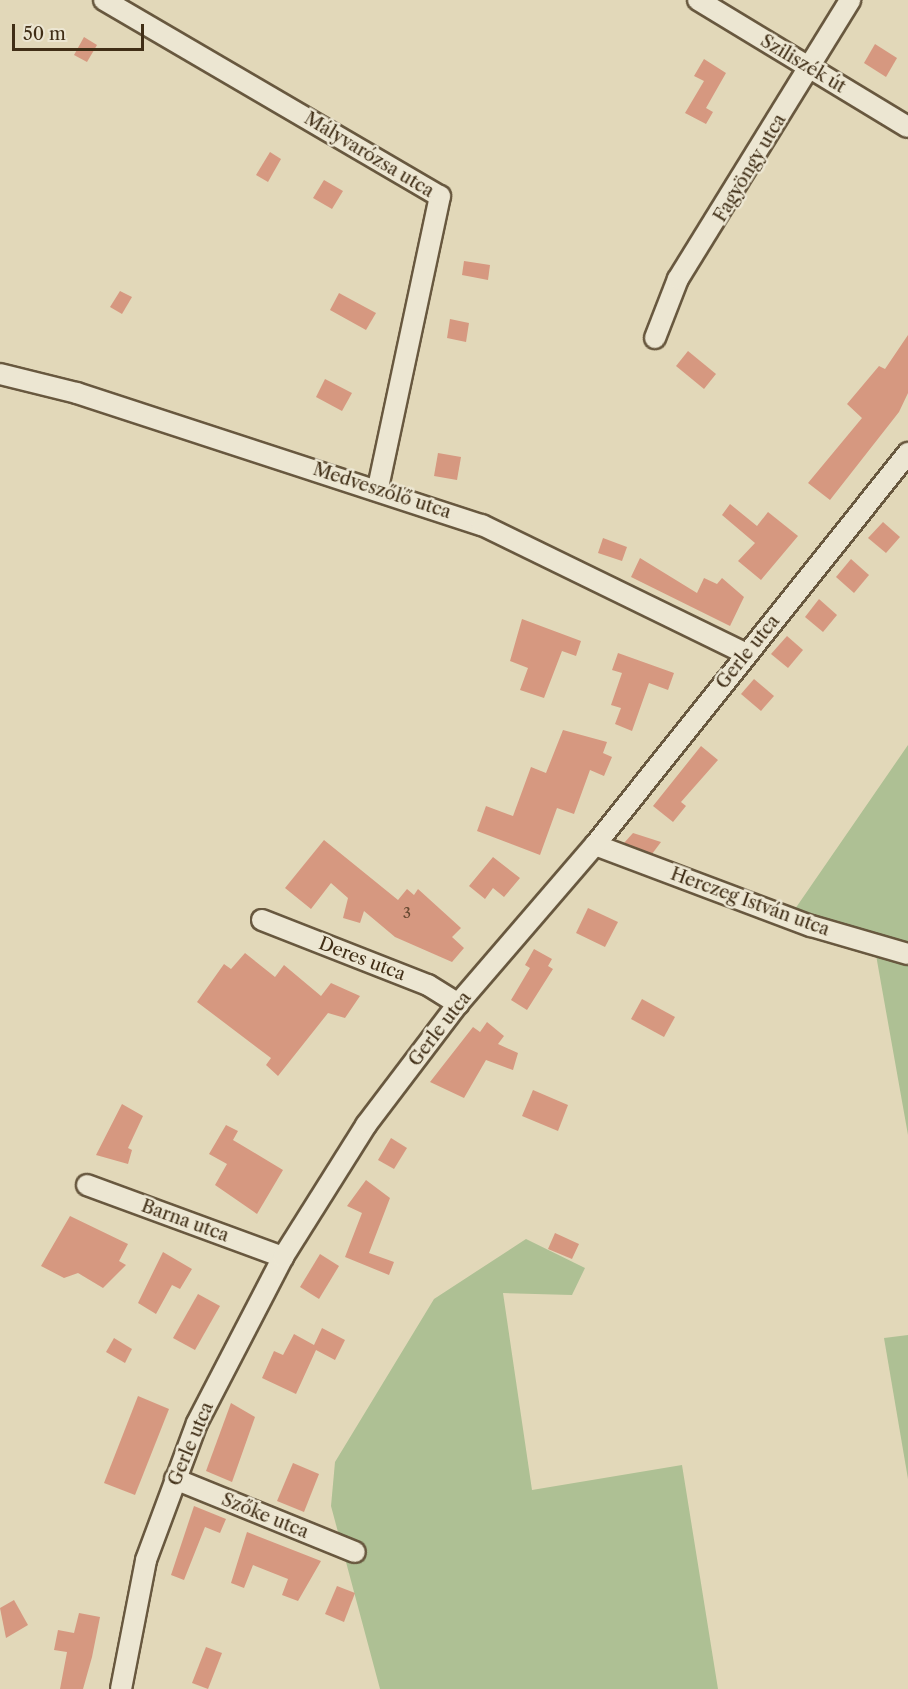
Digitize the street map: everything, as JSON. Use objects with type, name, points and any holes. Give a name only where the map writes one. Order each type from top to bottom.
[{"type":"street","name":"Mályvarózsa utca","points":[[104,0],[440,196],[378,488]]},
{"type":"street","name":"Sziliszék út","points":[[698,0],[908,127]]},
{"type":"street","name":"Fagyöngy utca","points":[[655,338],[678,279],[850,0]]},
{"type":"street","name":"Medveszőlő utca","points":[[0,374],[378,488],[482,525],[746,654]]},
{"type":"street","name":"Gerle utca","points":[[121,1689],[146,1560],[175,1479],[283,1257],[366,1125],[458,1004],[595,845],[908,453]]},
{"type":"street","name":"Herczeg István utca","points":[[595,845],[811,926],[908,954]]},
{"type":"street","name":"Deres utca","points":[[262,920],[428,985],[458,1004]]},
{"type":"street","name":"Barna utca","points":[[87,1185],[283,1257]]},
{"type":"street","name":"Szőke utca","points":[[175,1479],[355,1552]]},
{"type":"green space","points":[[908,745],[908,1135],[876,955],[784,925]]},
{"type":"green space","points":[[526,1239],[585,1268],[572,1295],[503,1293],[532,1490],[682,1465],[718,1689],[380,1689],[331,1506],[335,1462],[434,1299]]},
{"type":"green space","points":[[908,1335],[908,1479],[884,1338]]},
{"type":"building","points":[[84,37],[97,45],[87,62],[74,55]]},
{"type":"building","points":[[875,44],[897,58],[886,77],[864,63]]},
{"type":"building","points":[[704,59],[726,73],[706,108],[713,112],[706,124],[685,113],[704,81],[694,76]]},
{"type":"building","points":[[270,152],[281,159],[268,182],[256,175]]},
{"type":"building","points":[[324,180],[343,191],[332,209],[313,198]]},
{"type":"building","points":[[464,261],[490,265],[488,280],[462,275]]},
{"type":"building","points":[[120,291],[132,297],[122,314],[110,307]]},
{"type":"building","points":[[339,293],[376,313],[366,330],[330,310]]},
{"type":"building","points":[[450,319],[469,323],[466,342],[447,338]]},
{"type":"building","points":[[908,335],[908,393],[899,412],[830,500],[808,483],[862,418],[847,404],[879,366],[885,369]]},
{"type":"building","points":[[688,351],[716,374],[704,389],[676,366]]},
{"type":"building","points":[[325,379],[352,393],[342,411],[316,397]]},
{"type":"building","points":[[438,453],[461,457],[457,480],[434,476]]},
{"type":"building","points":[[730,504],[757,526],[768,512],[798,536],[761,580],[738,561],[755,543],[722,515]]},
{"type":"building","points":[[883,522],[900,537],[886,553],[868,538]]},
{"type":"building","points":[[603,538],[627,547],[622,561],[598,553]]},
{"type":"building","points":[[640,558],[697,593],[704,578],[717,584],[722,578],[744,597],[730,626],[631,577]]},
{"type":"building","points":[[851,559],[869,575],[854,593],[836,577]]},
{"type":"building","points":[[819,599],[837,615],[823,632],[805,617]]},
{"type":"building","points":[[522,619],[581,641],[576,656],[562,651],[544,698],[520,690],[528,668],[510,661]]},
{"type":"building","points":[[787,636],[803,650],[788,668],[771,654]]},
{"type":"building","points":[[618,653],[674,673],[668,690],[649,683],[632,731],[615,724],[621,708],[611,705],[622,673],[612,670]]},
{"type":"building","points":[[754,679],[774,696],[761,711],[741,694]]},
{"type":"building","points":[[563,730],[607,742],[603,753],[612,757],[604,776],[590,770],[574,814],[557,808],[540,855],[477,831],[486,806],[513,816],[531,767],[546,773]]},
{"type":"building","points":[[701,746],[718,760],[681,802],[686,806],[673,822],[653,806]]},
{"type":"building","points":[[633,833],[661,842],[652,854],[624,843]]},
{"type":"building","points":[[324,840],[398,900],[407,889],[414,895],[418,889],[461,928],[452,937],[464,948],[452,962],[395,937],[364,911],[360,923],[343,918],[348,898],[331,883],[311,909],[285,888]]},
{"type":"building","points":[[493,857],[520,878],[504,897],[493,888],[485,899],[469,886]]},
{"type":"building","points":[[588,908],[618,922],[605,947],[576,933]]},
{"type":"building","points":[[534,949],[552,959],[548,966],[553,969],[527,1010],[511,1000],[530,968],[525,965]]},
{"type":"building","points":[[245,953],[275,977],[284,965],[321,996],[331,983],[360,996],[345,1018],[328,1013],[278,1076],[266,1065],[271,1058],[197,1002],[224,964],[231,969]]},
{"type":"building","points":[[642,999],[675,1017],[664,1037],[631,1019]]},
{"type":"building","points":[[487,1022],[504,1036],[498,1044],[518,1053],[513,1070],[486,1060],[464,1098],[430,1082],[473,1027],[480,1032]]},
{"type":"building","points":[[533,1090],[568,1105],[558,1131],[522,1116]]},
{"type":"building","points":[[122,1104],[143,1116],[128,1148],[132,1150],[128,1164],[96,1155]]},
{"type":"building","points":[[226,1125],[238,1131],[233,1140],[283,1170],[257,1214],[215,1185],[227,1164],[209,1154]]},
{"type":"building","points":[[391,1138],[407,1148],[394,1169],[378,1160]]},
{"type":"building","points":[[366,1180],[390,1198],[369,1253],[394,1262],[389,1275],[345,1257],[362,1213],[347,1206]]},
{"type":"building","points":[[70,1216],[128,1244],[119,1261],[126,1265],[103,1288],[78,1273],[64,1278],[41,1266]]},
{"type":"building","points":[[555,1233],[579,1244],[572,1259],[548,1249]]},
{"type":"building","points":[[163,1252],[192,1269],[180,1289],[172,1285],[156,1314],[138,1303]]},
{"type":"building","points":[[320,1254],[339,1266],[319,1299],[300,1287]]},
{"type":"building","points":[[198,1294],[220,1306],[195,1350],[173,1338]]},
{"type":"building","points":[[322,1328],[345,1340],[335,1360],[316,1350],[296,1394],[262,1378],[274,1351],[283,1355],[294,1334],[314,1345]]},
{"type":"building","points":[[114,1338],[132,1349],[125,1363],[106,1352]]},
{"type":"building","points":[[138,1396],[169,1409],[135,1495],[104,1483]]},
{"type":"building","points":[[231,1403],[255,1417],[232,1482],[206,1471]]},
{"type":"building","points":[[293,1463],[319,1474],[304,1512],[277,1501]]},
{"type":"building","points":[[194,1506],[226,1519],[220,1533],[205,1527],[184,1580],[171,1575]]},
{"type":"building","points":[[247,1532],[321,1561],[298,1601],[282,1595],[288,1579],[253,1565],[244,1588],[231,1583]]},
{"type":"building","points":[[337,1586],[355,1593],[344,1622],[325,1614]]},
{"type":"building","points":[[14,1600],[28,1625],[6,1638],[0,1608]]},
{"type":"building","points":[[79,1613],[100,1617],[92,1657],[83,1689],[60,1689],[67,1652],[54,1650],[58,1630],[74,1633]]},
{"type":"building","points":[[206,1647],[222,1653],[208,1689],[192,1683]]}]
